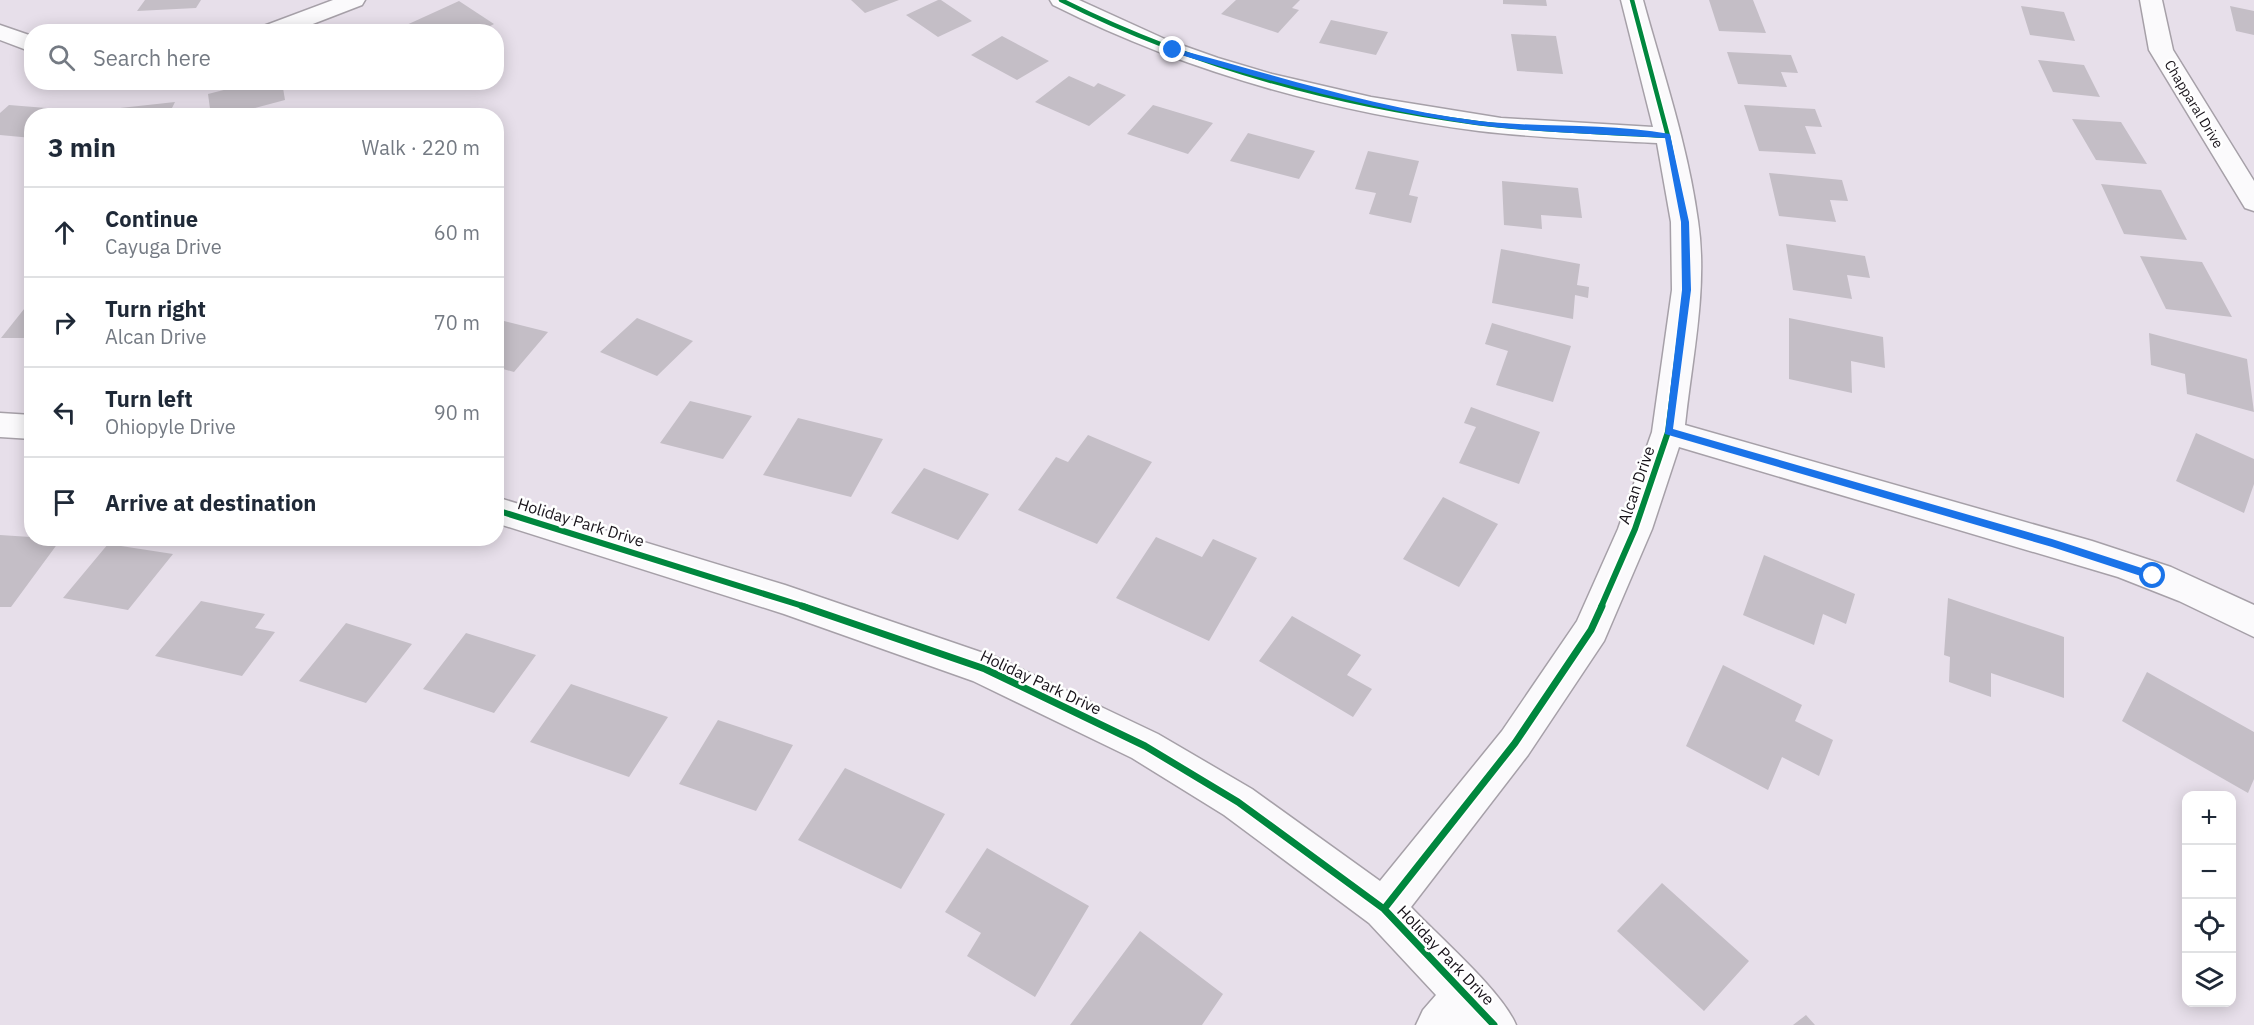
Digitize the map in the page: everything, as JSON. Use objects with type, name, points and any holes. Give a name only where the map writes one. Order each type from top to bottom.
[{"type":"street","points":[[290,24],[354,0]]},
{"type":"street","points":[[1061,0],[1083,12],[1173,50],[1292,85],[1367,103],[1479,123],[1668,136]]},
{"type":"street","name":"Alcan Drive","points":[[1384,909],[1515,743],[1591,630],[1635,529],[1668,432],[1686,290],[1685,222],[1668,136],[1632,0]]},
{"type":"street","name":"Chapparal Drive","points":[[2151,0],[2161,50],[2254,202]]},
{"type":"street","points":[[0,32],[24,42]]},
{"type":"street","points":[[0,425],[24,426]]},
{"type":"street","points":[[1668,432],[2052,543],[2153,576],[2231,608],[2254,622]]},
{"type":"street","name":"Holiday Park Drive","points":[[504,512],[785,600],[985,669],[1164,758],[1238,802],[1384,909],[1494,1025]]},
{"type":"street","points":[[1438,1025],[1466,993]]},
{"type":"building","points":[[145,0],[201,0],[196,8],[137,11]]},
{"type":"building","points":[[851,0],[899,0],[865,13]]},
{"type":"building","points":[[938,0],[972,21],[938,37],[906,15]]},
{"type":"building","points":[[1236,0],[1300,0],[1292,8],[1299,10],[1278,33],[1221,14]]},
{"type":"building","points":[[1503,0],[1546,0],[1547,6],[1503,4]]},
{"type":"building","points":[[1709,0],[1753,0],[1766,33],[1719,31]]},
{"type":"building","points":[[459,1],[494,24],[409,24]]},
{"type":"building","points":[[2021,6],[2064,12],[2075,41],[2030,35]]},
{"type":"building","points":[[2230,6],[2254,11],[2254,35],[2236,31]]},
{"type":"building","points":[[1331,20],[1388,32],[1376,55],[1319,43]]},
{"type":"building","points":[[1511,34],[1556,36],[1563,74],[1517,71]]},
{"type":"building","points":[[1002,36],[1049,61],[1017,80],[971,55]]},
{"type":"building","points":[[1727,52],[1791,55],[1798,73],[1781,72],[1787,87],[1738,84]]},
{"type":"building","points":[[2038,60],[2084,65],[2100,97],[2053,92]]},
{"type":"building","points":[[1069,76],[1094,87],[1098,83],[1126,95],[1089,126],[1035,102]]},
{"type":"building","points":[[224,90],[283,90],[285,100],[254,108],[210,108],[208,94]]},
{"type":"building","points":[[175,102],[172,108],[120,108]]},
{"type":"building","points":[[9,105],[46,108],[24,108],[24,137],[0,135],[0,113]]},
{"type":"building","points":[[1153,105],[1213,123],[1188,154],[1127,134]]},
{"type":"building","points":[[1744,105],[1815,109],[1822,127],[1805,126],[1816,154],[1759,151]]},
{"type":"building","points":[[2072,119],[2121,122],[2147,164],[2096,160]]},
{"type":"building","points":[[1248,133],[1315,151],[1299,179],[1230,161]]},
{"type":"building","points":[[1368,151],[1419,161],[1409,195],[1418,197],[1411,223],[1369,214],[1376,193],[1355,189]]},
{"type":"building","points":[[1769,173],[1842,180],[1848,201],[1830,200],[1836,222],[1779,216]]},
{"type":"building","points":[[1502,181],[1578,188],[1582,218],[1541,215],[1542,229],[1504,225]]},
{"type":"building","points":[[2101,184],[2161,190],[2187,240],[2124,234]]},
{"type":"building","points":[[1786,244],[1865,256],[1870,278],[1847,275],[1852,299],[1793,290]]},
{"type":"building","points":[[1501,249],[1580,264],[1577,285],[1589,287],[1588,298],[1575,295],[1573,319],[1492,303]]},
{"type":"building","points":[[2140,256],[2202,262],[2232,317],[2166,309]]},
{"type":"building","points":[[24,309],[24,338],[1,338]]},
{"type":"building","points":[[637,318],[693,341],[657,376],[600,352]]},
{"type":"building","points":[[1789,318],[1883,337],[1885,368],[1851,361],[1852,393],[1789,379]]},
{"type":"building","points":[[504,321],[548,332],[514,372],[504,369]]},
{"type":"building","points":[[1492,323],[1571,346],[1553,402],[1496,385],[1508,351],[1485,344]]},
{"type":"building","points":[[2149,333],[2247,359],[2254,412],[2187,394],[2185,374],[2151,365]]},
{"type":"building","points":[[690,401],[752,416],[723,459],[660,443]]},
{"type":"building","points":[[1471,407],[1540,432],[1519,484],[1459,463],[1476,427],[1464,423]]},
{"type":"building","points":[[798,418],[883,439],[851,497],[763,475]]},
{"type":"building","points":[[2196,433],[2254,459],[2254,484],[2244,513],[2176,481]]},
{"type":"building","points":[[1088,435],[1152,462],[1097,544],[1018,510],[1056,457],[1068,462]]},
{"type":"building","points":[[924,468],[989,494],[958,540],[891,513]]},
{"type":"building","points":[[1443,497],[1498,524],[1459,587],[1403,559]]},
{"type":"building","points":[[0,535],[24,537],[24,546],[56,546],[11,607],[0,607]]},
{"type":"building","points":[[1156,537],[1202,557],[1213,539],[1257,558],[1209,641],[1116,598]]},
{"type":"building","points":[[106,546],[173,554],[128,610],[63,598]]},
{"type":"building","points":[[1764,555],[1855,594],[1846,624],[1823,614],[1814,645],[1743,615]]},
{"type":"building","points":[[1948,598],[2064,637],[2064,698],[1991,673],[1991,697],[1949,682],[1950,657],[1944,655]]},
{"type":"building","points":[[201,601],[265,614],[255,628],[275,632],[242,676],[155,656]]},
{"type":"building","points":[[1292,616],[1361,655],[1347,675],[1372,689],[1353,717],[1259,661]]},
{"type":"building","points":[[346,623],[412,644],[366,703],[299,681]]},
{"type":"building","points":[[466,633],[536,655],[494,713],[423,689]]},
{"type":"building","points":[[1723,665],[1802,705],[1795,721],[1833,740],[1819,776],[1782,757],[1768,790],[1686,746]]},
{"type":"building","points":[[2147,672],[2254,732],[2254,779],[2248,793],[2122,721]]},
{"type":"building","points":[[571,684],[668,717],[629,777],[530,742]]},
{"type":"building","points":[[718,720],[793,745],[756,811],[679,784]]},
{"type":"building","points":[[845,768],[945,814],[901,889],[798,840]]},
{"type":"building","points":[[987,848],[1089,906],[1035,997],[967,956],[981,933],[945,912]]},
{"type":"building","points":[[1662,883],[1749,961],[1704,1011],[1617,931]]},
{"type":"building","points":[[1140,931],[1223,994],[1202,1025],[1070,1025]]},
{"type":"building","points":[[1806,1015],[1815,1025],[1793,1025]]},
{"type":"cycle path","points":[[1061,0],[1108,24],[1210,64],[1317,93],[1424,115],[1501,126],[1668,136]]},
{"type":"cycle path","points":[[1384,909],[1515,743],[1591,630],[1635,529],[1668,432],[1686,290],[1685,222],[1668,136],[1632,0]]},
{"type":"cycle path","points":[[504,512],[785,600],[985,669],[1145,746],[1238,802],[1384,909],[1494,1025]]},
{"type":"route","points":[[1173,50],[1292,85],[1367,103],[1479,123],[1668,136],[1685,222],[1686,290],[1680,357],[1668,432],[2052,543],[2153,576]]}]
